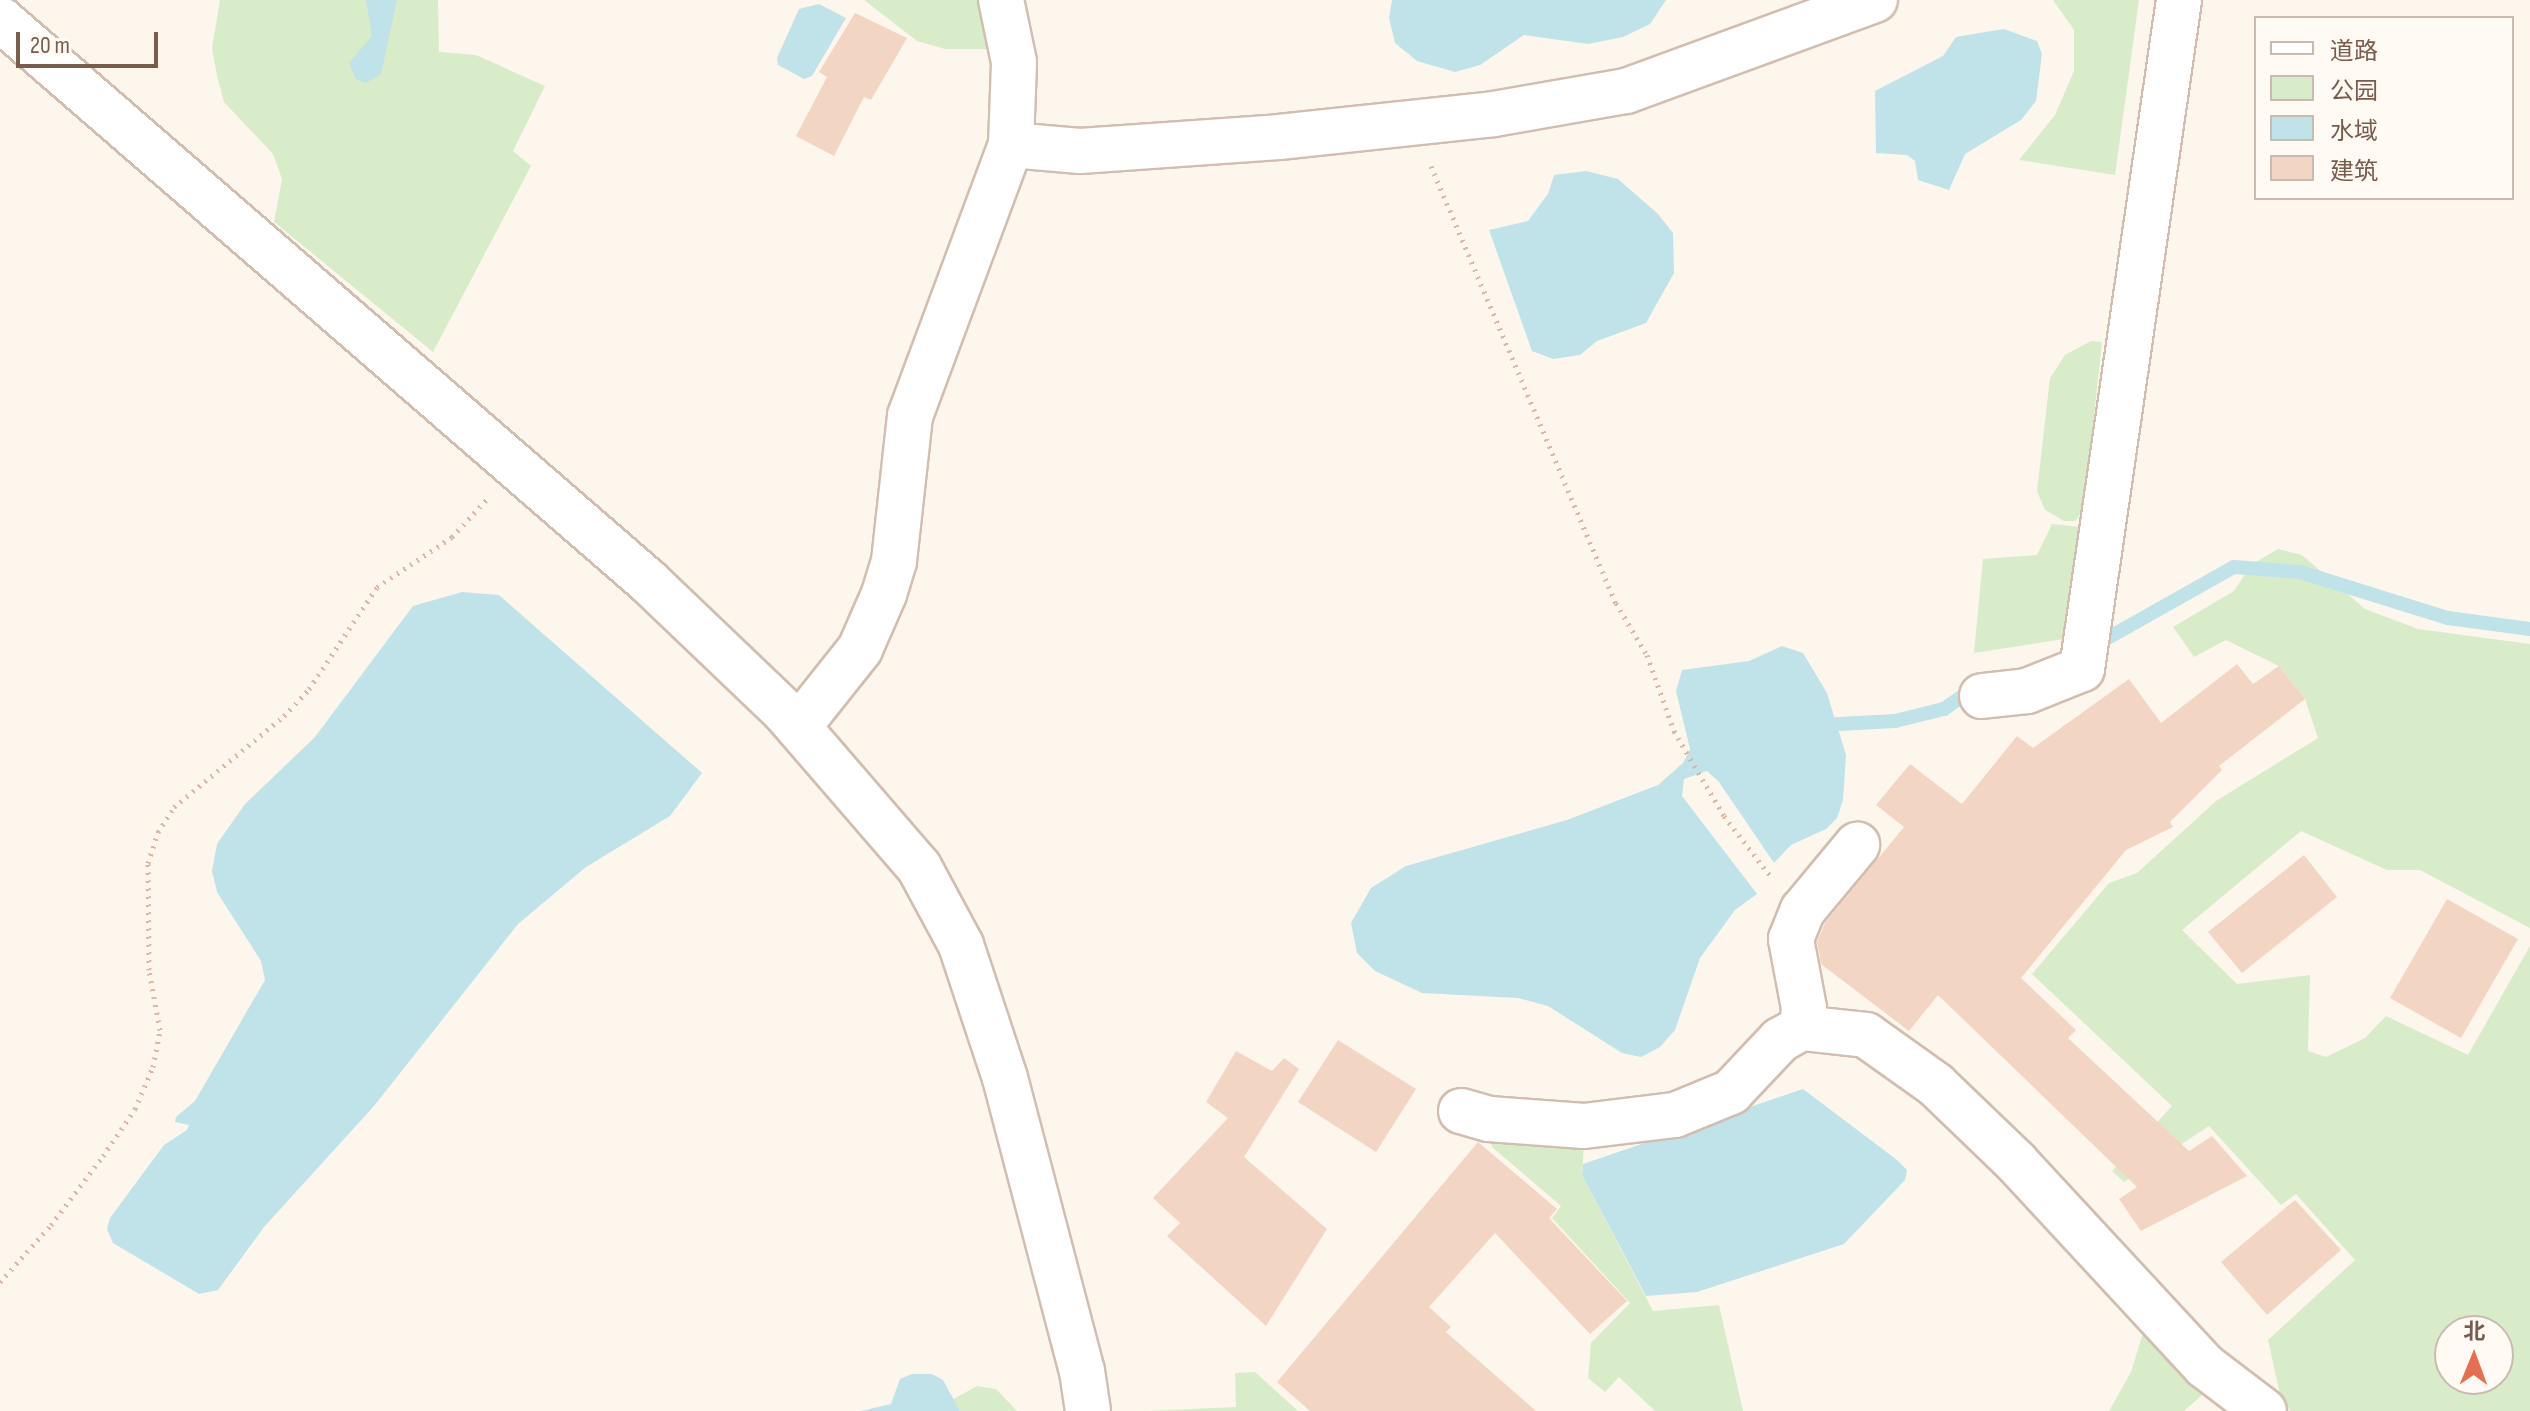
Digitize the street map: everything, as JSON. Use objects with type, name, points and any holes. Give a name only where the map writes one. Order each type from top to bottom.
[{"type":"street","points":[[798,727],[860,649],[884,594],[894,561],[910,416],[1011,145],[1014,62],[1001,0]]},
{"type":"street","points":[[1011,145],[1080,151],[1429,121],[1626,91],[1875,0]]},
{"type":"street","points":[[1982,696],[2027,691],[2082,669],[2179,0]]},
{"type":"street","points":[[0,19],[649,582],[798,727],[919,867],[961,945],[1005,1078],[1082,1371],[1088,1411]]},
{"type":"street","points":[[1802,1028],[1804,1008],[1791,939],[1802,914],[1857,845]]},
{"type":"street","points":[[1461,1111],[1489,1119],[1584,1126],[1675,1115],[1731,1092],[1780,1040],[1802,1028],[1866,1035],[1936,1085],[2016,1162],[2205,1366],[2264,1411]]},
{"type":"path","points":[[1429,121],[1432,179],[1540,416],[1616,603],[1647,655],[1674,731],[1724,816],[1802,914]]},
{"type":"path","points":[[0,1282],[51,1225],[103,1156],[135,1109],[153,1067],[160,1030],[149,970],[148,863],[158,832],[174,807],[284,716],[309,689],[377,587],[452,537],[512,463]]},
{"type":"green space","points":[[220,0],[438,0],[439,52],[476,55],[545,86],[513,151],[531,166],[433,352],[274,222],[282,179],[273,154],[224,102],[217,76],[212,48]]},
{"type":"green space","points":[[864,0],[992,0],[995,27],[987,49],[945,49],[917,41]]},
{"type":"green space","points":[[2053,0],[2139,0],[2115,175],[2019,160],[2055,115],[2074,71],[2074,30]]},
{"type":"green space","points":[[2091,341],[2102,342],[2084,509],[2075,521],[2064,521],[2045,510],[2037,491],[2050,378],[2065,355]]},
{"type":"green space","points":[[2052,524],[2088,528],[2070,638],[1974,653],[1983,559],[2037,555]]},
{"type":"green space","points":[[2278,549],[2302,555],[2365,609],[2418,629],[2530,644],[2530,928],[2420,870],[2387,870],[2301,831],[2182,930],[2237,984],[2310,975],[2308,1051],[2326,1057],[2365,1038],[2386,1016],[2468,1055],[2530,946],[2530,1411],[2291,1411],[2281,1399],[2268,1340],[2355,1260],[2296,1194],[2281,1205],[2209,1126],[2124,1182],[2112,1171],[2172,1106],[2032,974],[2109,883],[2137,873],[2216,801],[2318,738],[2305,699],[2279,666],[2226,640],[2194,657],[2173,627],[2234,591],[2251,565]]},
{"type":"green space","points":[[1490,1132],[1584,1143],[1582,1175],[1653,1311],[1719,1305],[1743,1411],[1655,1411],[1619,1377],[1605,1392],[1588,1378],[1591,1343],[1630,1303],[1552,1218],[1561,1206],[1492,1147]]},
{"type":"green space","points":[[2147,1320],[2210,1388],[2184,1411],[2109,1411],[2131,1372]]},
{"type":"green space","points":[[1255,1372],[1298,1411],[1146,1411],[1236,1407],[1235,1373]]},
{"type":"green space","points":[[977,1386],[996,1389],[1017,1411],[960,1411],[952,1400]]},
{"type":"water","points":[[366,0],[397,0],[381,74],[366,83],[356,79],[349,63],[372,36]]},
{"type":"water","points":[[1392,0],[1666,0],[1650,24],[1623,37],[1588,44],[1524,35],[1480,65],[1455,72],[1417,61],[1395,43],[1389,18]]},
{"type":"water","points":[[819,4],[846,18],[812,76],[804,79],[778,65],[777,58],[799,9]]},
{"type":"water","points":[[2004,29],[2037,41],[2042,54],[2036,101],[2021,120],[1965,154],[1949,190],[1918,180],[1915,161],[1907,155],[1876,153],[1875,91],[1943,56],[1956,37]]},
{"type":"water","points":[[1586,171],[1618,179],[1658,214],[1673,233],[1674,273],[1646,323],[1597,341],[1580,355],[1553,359],[1532,351],[1489,230],[1528,221],[1548,194],[1554,175]]},
{"type":"water","points":[[462,592],[499,595],[702,773],[670,816],[586,867],[518,924],[374,1106],[264,1227],[218,1290],[199,1294],[113,1243],[107,1229],[110,1218],[164,1145],[187,1130],[189,1125],[175,1122],[176,1117],[195,1101],[265,980],[261,961],[217,892],[212,871],[217,844],[245,804],[315,737],[413,606]]},
{"type":"water","points":[[1782,646],[1803,653],[1827,693],[1846,755],[1843,800],[1837,818],[1826,829],[1791,845],[1774,863],[1719,782],[1707,771],[1684,779],[1682,796],[1757,894],[1735,910],[1700,958],[1675,1030],[1660,1047],[1641,1057],[1622,1053],[1548,1006],[1518,998],[1422,993],[1375,971],[1357,953],[1351,923],[1371,888],[1406,866],[1567,820],[1658,785],[1683,763],[1690,749],[1676,691],[1682,670],[1749,661]]},
{"type":"water","points":[[1803,1089],[1897,1160],[1907,1170],[1905,1180],[1844,1244],[1697,1292],[1646,1296],[1582,1175],[1583,1164]]},
{"type":"water","points":[[912,1374],[932,1374],[943,1380],[960,1411],[861,1411],[891,1404],[900,1379]]},
{"type":"building","points":[[855,13],[907,38],[871,100],[864,97],[834,156],[796,136],[827,77],[819,72]]},
{"type":"building","points":[[2237,664],[2253,684],[2279,666],[2305,699],[2219,766],[2222,770],[2170,822],[2173,827],[2126,850],[2021,978],[2076,1030],[2068,1038],[2189,1151],[2212,1136],[2247,1176],[2141,1231],[2119,1199],[2137,1187],[1938,995],[1909,1031],[1821,964],[1817,942],[1825,923],[1904,827],[1876,805],[1910,764],[1962,804],[2017,736],[2033,748],[2129,679],[2161,723]]},
{"type":"building","points":[[2304,855],[2337,897],[2242,973],[2208,932]]},
{"type":"building","points":[[2447,899],[2518,939],[2461,1038],[2390,998]]},
{"type":"building","points":[[1338,1040],[1416,1089],[1376,1152],[1298,1102]]},
{"type":"building","points":[[1236,1051],[1272,1071],[1284,1058],[1299,1069],[1244,1157],[1327,1229],[1266,1326],[1167,1236],[1180,1223],[1153,1198],[1228,1118],[1206,1102]]},
{"type":"building","points":[[1478,1142],[1557,1209],[1549,1218],[1627,1301],[1590,1334],[1495,1233],[1429,1307],[1451,1327],[1446,1332],[1536,1411],[1310,1411],[1277,1382]]},
{"type":"building","points":[[2295,1200],[2341,1250],[2267,1315],[2221,1262]]},
{"type":"waterway","points":[[2090,648],[2234,567],[2300,572],[2448,618],[2530,629]]},
{"type":"waterway","points":[[1821,725],[1895,721],[1944,709],[1976,687]]}]
